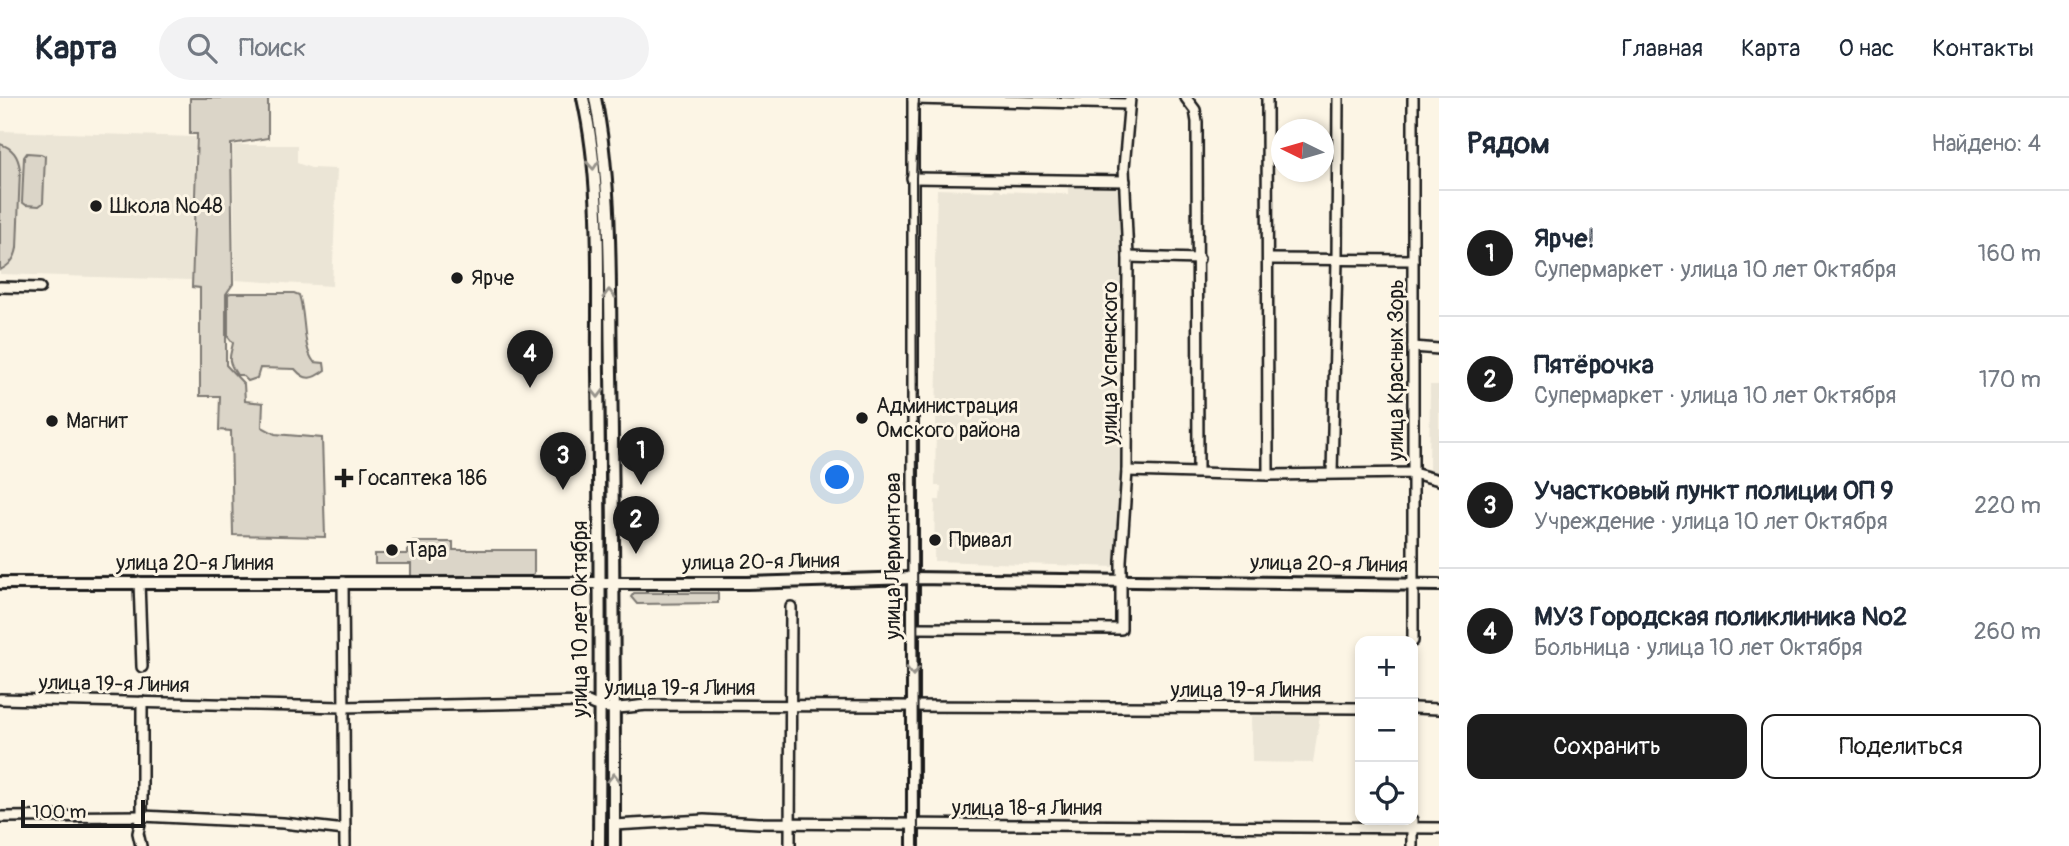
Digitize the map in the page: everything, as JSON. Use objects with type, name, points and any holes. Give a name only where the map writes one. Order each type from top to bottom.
[{"type":"main road","name":"улица 10 лет Октября","points":[[583,98],[594,176],[600,582],[599,846]]},
{"type":"main road","name":"улица 10 лет Октября","points":[[595,98],[602,134],[608,212],[614,582],[614,846]]},
{"type":"main road","name":"улица 20-я Линия","points":[[0,583],[757,583],[913,578],[1439,585]]},
{"type":"main road","name":"улица Лермонтова","points":[[913,578],[913,846]]},
{"type":"street","points":[[1186,98],[1191,101],[1197,122],[1198,471]]},
{"type":"street","points":[[1267,98],[1268,475]]},
{"type":"street","points":[[1332,473],[1338,98]]},
{"type":"street","name":"улица Красных Зорь","points":[[1413,98],[1413,636]]},
{"type":"street","points":[[913,99],[1129,101]]},
{"type":"street","name":"улица Лермонтова","points":[[913,99],[913,578]]},
{"type":"street","name":"улица Успенского","points":[[913,628],[1121,629],[1121,561],[1127,471],[1128,257],[1125,181],[1129,101]]},
{"type":"street","points":[[912,178],[1125,181]]},
{"type":"street","points":[[1128,257],[1199,259]]},
{"type":"street","points":[[1268,259],[1413,260]]},
{"type":"street","points":[[0,287],[40,288]]},
{"type":"street","points":[[1413,347],[1439,349]]},
{"type":"street","points":[[1127,471],[1268,475],[1413,473],[1439,480]]},
{"type":"street","points":[[139,582],[142,667]]},
{"type":"street","points":[[343,582],[345,846]]},
{"type":"street","points":[[790,846],[791,607]]},
{"type":"street","name":"улица 19-я Линия","points":[[0,699],[343,707],[588,702],[600,708],[614,709],[647,705],[1355,708]]},
{"type":"street","points":[[141,846],[138,833],[142,816],[142,702]]},
{"type":"street","points":[[1418,708],[1439,709]]},
{"type":"street","points":[[0,817],[142,816],[283,823],[345,830]]},
{"type":"street","name":"улица 18-я Линия","points":[[614,825],[704,820],[913,824],[1355,824]]},
{"type":"street","points":[[1412,825],[1412,846]]},
{"type":"street","name":"улица 18-я Линия","points":[[1418,825],[1439,828]]},
{"type":"shaded area","points":[[190,98],[268,98],[268,138],[231,144],[233,284],[226,294],[226,365],[244,384],[245,401],[263,403],[262,427],[275,434],[322,438],[325,537],[233,535],[231,431],[219,430],[220,396],[200,396],[200,288],[192,287],[197,134],[190,134]]},
{"type":"shaded area","name":"Школа №48","points":[[0,131],[195,137],[191,280],[0,274]]},
{"type":"shaded area","points":[[0,144],[14,153],[20,169],[17,248],[12,261],[0,270]]},
{"type":"shaded area","points":[[233,145],[297,145],[297,163],[311,168],[337,169],[332,286],[235,280]]},
{"type":"shaded area","points":[[27,153],[45,156],[43,203],[39,206],[22,202],[24,157]]},
{"type":"shaded area","points":[[1068,186],[1122,188],[1120,362],[1124,363],[1124,406],[1116,567],[934,561],[935,500],[940,500],[941,486],[935,486],[937,189],[994,191],[995,188],[1001,191],[1068,194]]},
{"type":"shaded area","points":[[228,294],[299,295],[310,356],[314,362],[324,363],[325,370],[310,378],[295,369],[260,368],[257,378],[248,381],[242,375],[237,375],[230,362],[233,343],[228,337]]},
{"type":"shaded area","points":[[1430,385],[1439,385],[1439,473],[1429,473]]},
{"type":"shaded area","points":[[408,542],[453,542],[453,550],[534,550],[534,573],[532,576],[411,576],[411,564],[375,564],[375,554],[408,554]]},
{"type":"shaded area","points":[[634,593],[718,593],[718,603],[637,604],[631,597]]},
{"type":"shaded area","points":[[1320,715],[1313,763],[1252,762],[1251,716]]},
{"type":"tram line","points":[[918,846],[916,178],[919,98]]},
{"type":"place","name":"Школа №48","points":[[96,206]]},
{"type":"place","name":"Ярче","points":[[457,278]]},
{"type":"place","name":"МУЗ Городская поликлиника №2","points":[[530,388]]},
{"type":"place","name":"Администрация Омского района","points":[[862,418]]},
{"type":"place","name":"Магнит","points":[[52,421]]},
{"type":"place","name":"Госаптека 186","points":[[344,478]]},
{"type":"place","name":"Ярче!","points":[[641,485]]},
{"type":"place","name":"Участковый пункт полиции ОП 9","points":[[563,490]]},
{"type":"place","name":"Привал","points":[[935,540]]},
{"type":"place","name":"Тара","points":[[392,550]]},
{"type":"place","name":"Пятёрочка","points":[[636,554]]}]
